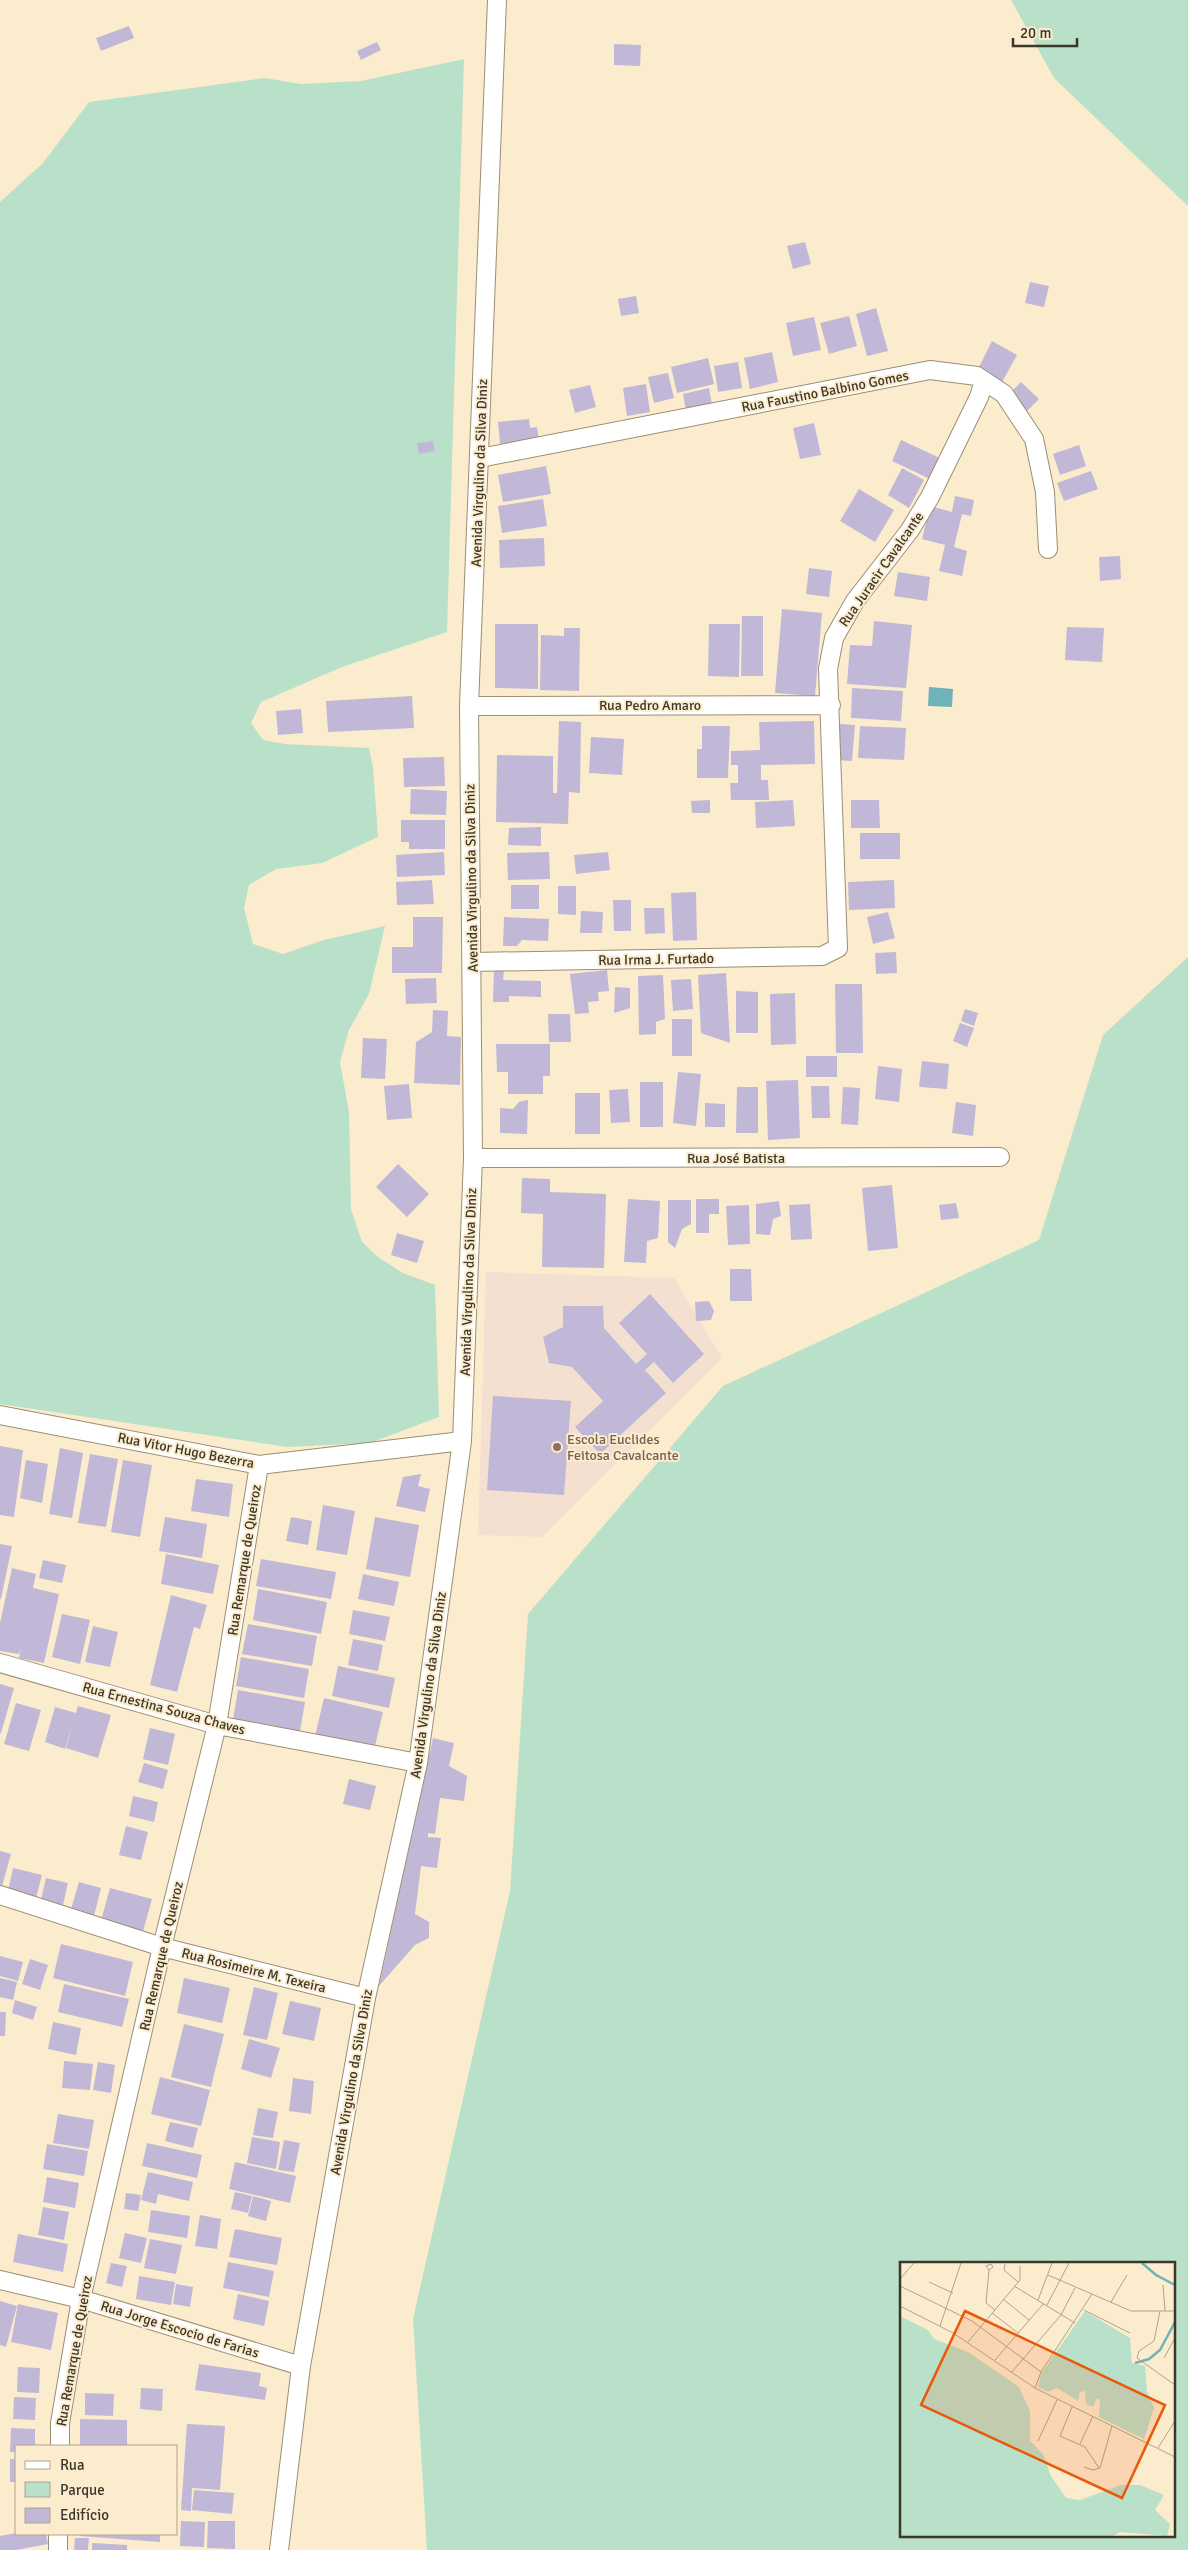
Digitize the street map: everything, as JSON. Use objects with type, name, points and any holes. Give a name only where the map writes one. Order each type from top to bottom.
[{"type":"street","name":"Avenida Virgulino da Silva Diniz","points":[[279,2550],[301,2366],[366,1998],[418,1763],[462,1441],[473,1158],[469,706],[497,0]]},
{"type":"street","name":"Rua Faustino Balbino Gomes","points":[[480,458],[930,370],[977,376],[1004,394],[1034,439],[1045,492],[1048,549]]},
{"type":"street","name":"Rua Juracir Cavalcante","points":[[838,948],[831,705],[828,669],[834,638],[855,601],[910,530],[930,496],[979,397],[984,381]]},
{"type":"street","name":"Rua Pedro Amaro","points":[[469,706],[831,705]]},
{"type":"street","name":"Rua Irma J. Furtado","points":[[472,962],[822,956],[838,948]]},
{"type":"street","name":"Rua José Batista","points":[[473,1158],[1000,1157]]},
{"type":"street","name":"Rua Vitor Hugo Bezerra","points":[[0,1415],[259,1464],[462,1441]]},
{"type":"street","name":"Rua Remarque de Queiroz","points":[[60,2445],[60,2423],[81,2299],[162,1947],[217,1725],[259,1464]]},
{"type":"street","name":"Rua Ernestina Souza Chaves","points":[[0,1663],[217,1725],[418,1763]]},
{"type":"street","name":"Rua Rosimeire M. Texeira","points":[[0,1896],[162,1947],[366,1998]]},
{"type":"street","name":"Rua Jorge Escocio de Farias","points":[[0,2280],[81,2299],[301,2366]]},
{"type":"street","points":[[58,2535],[58,2550]]},
{"type":"shaded area","name":"Escola Euclides Feitosa Cavalcante","points":[[486,1272],[674,1278],[722,1358],[542,1537],[478,1535]]},
{"type":"green space","points":[[1011,0],[1188,0],[1188,206],[1054,78]]},
{"type":"green space","points":[[464,59],[447,632],[342,667],[261,702],[251,723],[263,740],[285,744],[369,748],[373,767],[378,837],[322,863],[276,869],[249,885],[244,908],[253,944],[283,954],[324,940],[385,926],[369,994],[349,1030],[340,1062],[349,1112],[351,1209],[362,1242],[378,1257],[403,1273],[435,1285],[439,1417],[370,1443],[287,1447],[0,1404],[0,202],[43,163],[89,102],[265,78],[301,84],[361,81]]},
{"type":"green space","points":[[1188,957],[1188,2550],[427,2550],[413,2319],[510,1891],[528,1614],[723,1386],[1039,1240],[1103,1035]]},
{"type":"water","points":[[929,687],[953,689],[952,707],[928,706]]},
{"type":"building","points":[[129,26],[134,38],[101,51],[96,38]]},
{"type":"building","points":[[377,42],[381,50],[361,60],[357,51]]},
{"type":"building","points":[[614,44],[641,45],[640,66],[614,65]]},
{"type":"building","points":[[805,242],[811,264],[793,269],[787,246]]},
{"type":"building","points":[[1030,282],[1049,286],[1044,307],[1025,303]]},
{"type":"building","points":[[636,296],[639,313],[621,316],[618,299]]},
{"type":"building","points":[[876,308],[888,351],[867,356],[856,314]]},
{"type":"building","points":[[849,316],[857,346],[829,354],[820,323]]},
{"type":"building","points":[[814,317],[821,350],[793,356],[786,323]]},
{"type":"building","points":[[992,341],[1017,355],[1002,382],[978,369]]},
{"type":"building","points":[[772,352],[778,382],[750,389],[744,358]]},
{"type":"building","points":[[708,358],[714,384],[677,393],[671,367]]},
{"type":"building","points":[[738,362],[742,388],[718,392],[714,366]]},
{"type":"building","points":[[668,373],[674,398],[654,403],[648,377]]},
{"type":"building","points":[[1021,382],[1039,399],[1027,411],[1009,394]]},
{"type":"building","points":[[646,384],[650,412],[627,416],[623,388]]},
{"type":"building","points":[[590,385],[596,407],[575,413],[569,390]]},
{"type":"building","points":[[709,388],[712,405],[686,411],[683,394]]},
{"type":"building","points":[[529,419],[530,428],[537,427],[539,440],[500,444],[498,422]]},
{"type":"building","points":[[814,423],[821,455],[800,459],[793,428]]},
{"type":"building","points":[[901,440],[942,459],[932,480],[892,461]]},
{"type":"building","points":[[433,441],[435,451],[419,454],[417,443]]},
{"type":"building","points":[[1079,445],[1086,466],[1060,475],[1053,454]]},
{"type":"building","points":[[546,466],[551,494],[503,502],[498,475]]},
{"type":"building","points":[[902,468],[924,480],[909,508],[888,495]]},
{"type":"building","points":[[1091,471],[1098,489],[1064,501],[1057,483]]},
{"type":"building","points":[[859,489],[894,510],[875,542],[840,521]]},
{"type":"building","points":[[955,496],[974,500],[971,516],[962,514],[954,547],[967,551],[962,576],[939,571],[945,545],[922,539],[930,506],[952,512]]},
{"type":"building","points":[[543,499],[547,526],[502,533],[498,506]]},
{"type":"building","points":[[544,538],[545,566],[500,568],[499,540]]},
{"type":"building","points":[[1120,556],[1121,579],[1100,581],[1099,557]]},
{"type":"building","points":[[809,568],[832,571],[829,597],[806,594]]},
{"type":"building","points":[[898,572],[930,577],[927,601],[894,596]]},
{"type":"building","points":[[782,609],[822,613],[815,696],[775,693]]},
{"type":"building","points":[[742,616],[763,616],[763,676],[741,676]]},
{"type":"building","points":[[874,621],[912,625],[906,688],[847,684],[850,645],[872,646]]},
{"type":"building","points":[[495,624],[538,624],[538,689],[495,688]]},
{"type":"building","points":[[709,624],[740,624],[739,677],[708,676]]},
{"type":"building","points":[[1067,627],[1104,628],[1102,662],[1065,660]]},
{"type":"building","points":[[564,628],[580,628],[579,691],[540,690],[541,635],[564,636]]},
{"type":"building","points":[[852,688],[903,691],[901,721],[851,718]]},
{"type":"building","points":[[412,696],[414,728],[328,732],[326,701]]},
{"type":"building","points":[[301,709],[303,733],[278,735],[276,711]]},
{"type":"building","points":[[559,721],[581,722],[580,793],[569,792],[568,824],[496,822],[497,755],[553,756],[553,793],[557,793]]},
{"type":"building","points":[[814,721],[815,764],[761,765],[761,780],[768,780],[769,800],[731,800],[730,783],[738,783],[738,765],[731,765],[731,751],[760,750],[759,722]]},
{"type":"building","points":[[840,724],[855,725],[852,761],[836,760]]},
{"type":"building","points":[[702,726],[730,726],[728,778],[697,778],[697,749],[702,749]]},
{"type":"building","points":[[860,726],[906,728],[904,760],[858,758]]},
{"type":"building","points":[[591,737],[624,739],[622,775],[589,773]]},
{"type":"building","points":[[444,757],[445,786],[404,787],[403,758]]},
{"type":"building","points":[[411,789],[447,791],[446,815],[410,814]]},
{"type":"building","points":[[710,800],[710,813],[692,813],[691,801]]},
{"type":"building","points":[[793,800],[795,826],[756,828],[755,802]]},
{"type":"building","points":[[851,800],[879,800],[880,828],[851,828]]},
{"type":"building","points":[[401,820],[445,820],[445,849],[409,849],[409,842],[401,842]]},
{"type":"building","points":[[541,827],[541,846],[508,845],[509,828]]},
{"type":"building","points":[[860,833],[900,833],[900,859],[860,859]]},
{"type":"building","points":[[444,852],[445,875],[397,877],[396,855]]},
{"type":"building","points":[[549,852],[550,879],[508,880],[507,853]]},
{"type":"building","points":[[608,852],[610,870],[576,874],[574,855]]},
{"type":"building","points":[[432,880],[434,904],[397,905],[396,882]]},
{"type":"building","points":[[894,880],[895,908],[849,910],[848,882]]},
{"type":"building","points":[[511,885],[539,885],[539,909],[511,909]]},
{"type":"building","points":[[558,886],[576,886],[576,915],[558,914]]},
{"type":"building","points":[[696,892],[697,940],[673,941],[671,893]]},
{"type":"building","points":[[613,900],[631,900],[631,931],[614,931]]},
{"type":"building","points":[[644,908],[664,908],[665,933],[645,934]]},
{"type":"building","points":[[581,911],[603,912],[602,933],[580,933]]},
{"type":"building","points":[[888,912],[895,938],[873,944],[867,917]]},
{"type":"building","points":[[413,917],[443,917],[442,973],[392,973],[392,947],[413,947]]},
{"type":"building","points":[[504,917],[549,919],[548,941],[522,940],[517,946],[503,946]]},
{"type":"building","points":[[896,952],[897,973],[876,974],[875,953]]},
{"type":"building","points":[[494,969],[504,970],[503,980],[541,981],[541,997],[509,996],[509,1002],[493,1002]]},
{"type":"building","points":[[607,970],[609,991],[598,992],[599,1001],[588,1002],[589,1013],[575,1014],[570,974]]},
{"type":"building","points":[[726,973],[730,1043],[701,1033],[698,975]]},
{"type":"building","points":[[663,975],[665,1019],[656,1022],[656,1034],[639,1035],[638,976]]},
{"type":"building","points":[[436,978],[437,1003],[406,1004],[405,979]]},
{"type":"building","points":[[691,979],[693,1009],[673,1011],[671,980]]},
{"type":"building","points":[[835,984],[862,984],[863,1053],[836,1053]]},
{"type":"building","points":[[615,987],[630,988],[630,1008],[614,1013]]},
{"type":"building","points":[[736,991],[758,992],[758,1033],[736,1033]]},
{"type":"building","points":[[795,993],[796,1044],[771,1045],[770,994]]},
{"type":"building","points":[[965,1009],[978,1013],[974,1026],[961,1021]]},
{"type":"building","points":[[433,1010],[448,1011],[447,1036],[461,1037],[460,1085],[414,1083],[416,1042],[432,1032]]},
{"type":"building","points":[[548,1014],[570,1014],[571,1042],[549,1042]]},
{"type":"building","points":[[672,1019],[692,1019],[692,1056],[672,1056]]},
{"type":"building","points":[[960,1023],[974,1028],[967,1047],[953,1041]]},
{"type":"building","points":[[363,1038],[387,1039],[385,1079],[361,1078]]},
{"type":"building","points":[[496,1044],[550,1044],[550,1076],[543,1076],[543,1094],[508,1094],[508,1072],[497,1072]]},
{"type":"building","points":[[806,1056],[837,1056],[837,1077],[806,1077]]},
{"type":"building","points":[[922,1061],[949,1064],[947,1089],[919,1087]]},
{"type":"building","points":[[878,1066],[902,1069],[899,1102],[875,1099]]},
{"type":"building","points":[[678,1072],[701,1074],[696,1126],[673,1123]]},
{"type":"building","points":[[798,1080],[800,1138],[768,1140],[766,1081]]},
{"type":"building","points":[[640,1082],[663,1082],[663,1127],[640,1127]]},
{"type":"building","points":[[409,1084],[412,1118],[387,1120],[384,1086]]},
{"type":"building","points":[[811,1086],[829,1086],[830,1118],[812,1118]]},
{"type":"building","points":[[737,1087],[758,1087],[758,1133],[736,1133]]},
{"type":"building","points":[[843,1087],[860,1088],[858,1125],[841,1124]]},
{"type":"building","points":[[628,1089],[630,1122],[611,1123],[609,1090]]},
{"type":"building","points":[[575,1093],[600,1093],[600,1134],[575,1134]]},
{"type":"building","points":[[528,1100],[527,1134],[500,1133],[500,1108],[513,1109],[519,1102]]},
{"type":"building","points":[[956,1102],[976,1105],[973,1136],[952,1133]]},
{"type":"building","points":[[705,1103],[725,1104],[725,1127],[705,1127]]},
{"type":"building","points":[[398,1164],[429,1194],[407,1217],[376,1187]]},
{"type":"building","points":[[522,1178],[550,1179],[550,1192],[606,1194],[604,1268],[542,1267],[543,1214],[521,1213]]},
{"type":"building","points":[[892,1185],[898,1248],[868,1251],[862,1188]]},
{"type":"building","points":[[628,1199],[660,1201],[658,1238],[647,1241],[646,1263],[624,1262]]},
{"type":"building","points":[[696,1199],[719,1199],[719,1214],[709,1214],[709,1233],[696,1233]]},
{"type":"building","points":[[668,1200],[691,1200],[691,1224],[682,1229],[675,1248],[668,1242]]},
{"type":"building","points":[[779,1201],[781,1216],[773,1219],[770,1235],[756,1234],[756,1204]]},
{"type":"building","points":[[956,1203],[959,1218],[941,1220],[939,1205]]},
{"type":"building","points":[[810,1204],[812,1239],[791,1240],[789,1205]]},
{"type":"building","points":[[749,1205],[750,1244],[728,1245],[726,1206]]},
{"type":"building","points":[[397,1233],[424,1241],[417,1263],[391,1255]]},
{"type":"building","points":[[730,1269],[751,1269],[752,1301],[730,1301]]},
{"type":"building","points":[[650,1294],[704,1354],[673,1383],[654,1362],[645,1370],[666,1393],[600,1454],[575,1427],[603,1401],[572,1367],[549,1363],[543,1337],[563,1327],[563,1306],[603,1306],[604,1328],[636,1364],[647,1354],[619,1323]]},
{"type":"building","points":[[709,1301],[714,1311],[711,1320],[696,1321],[695,1302]]},
{"type":"building","points":[[493,1396],[571,1401],[564,1495],[487,1490]]},
{"type":"building","points":[[0,1446],[23,1450],[14,1517],[0,1515]]},
{"type":"building","points":[[60,1448],[83,1453],[72,1518],[49,1514]]},
{"type":"building","points":[[90,1454],[118,1459],[106,1527],[78,1523]]},
{"type":"building","points":[[26,1460],[48,1464],[42,1503],[20,1498]]},
{"type":"building","points":[[123,1460],[152,1465],[140,1537],[111,1532]]},
{"type":"building","points":[[421,1474],[418,1486],[430,1489],[425,1512],[396,1506],[403,1477]]},
{"type":"building","points":[[196,1479],[233,1484],[229,1517],[191,1511]]},
{"type":"building","points":[[323,1505],[355,1511],[347,1555],[316,1550]]},
{"type":"building","points":[[165,1517],[207,1524],[202,1558],[159,1551]]},
{"type":"building","points":[[291,1517],[312,1521],[308,1545],[286,1541]]},
{"type":"building","points":[[375,1517],[419,1525],[410,1577],[366,1569]]},
{"type":"building","points":[[0,1544],[12,1546],[1,1599],[0,1599]]},
{"type":"building","points":[[166,1554],[219,1565],[213,1594],[161,1584]]},
{"type":"building","points":[[261,1559],[336,1572],[331,1599],[256,1586]]},
{"type":"building","points":[[43,1560],[66,1565],[62,1583],[39,1578]]},
{"type":"building","points":[[12,1568],[36,1574],[33,1588],[59,1594],[44,1663],[19,1658],[21,1648],[19,1654],[0,1651],[0,1623]]},
{"type":"building","points":[[363,1574],[399,1582],[394,1606],[358,1599]]},
{"type":"building","points":[[258,1589],[327,1602],[321,1634],[253,1620]]},
{"type":"building","points":[[171,1595],[207,1605],[200,1629],[194,1627],[177,1692],[150,1685]]},
{"type":"building","points":[[353,1610],[390,1617],[385,1641],[349,1634]]},
{"type":"building","points":[[62,1614],[90,1620],[80,1664],[52,1657]]},
{"type":"building","points":[[248,1624],[317,1636],[312,1666],[242,1654]]},
{"type":"building","points":[[93,1626],[118,1632],[110,1667],[85,1662]]},
{"type":"building","points":[[353,1639],[383,1645],[378,1671],[348,1665]]},
{"type":"building","points":[[241,1657],[309,1669],[304,1698],[236,1686]]},
{"type":"building","points":[[338,1666],[395,1678],[389,1708],[332,1696]]},
{"type":"building","points":[[0,1684],[14,1688],[1,1733],[0,1733]]},
{"type":"building","points":[[238,1690],[305,1702],[299,1737],[232,1725]]},
{"type":"building","points":[[324,1698],[383,1712],[374,1750],[315,1736]]},
{"type":"building","points":[[16,1703],[41,1710],[29,1751],[4,1744]]},
{"type":"building","points":[[78,1706],[111,1715],[98,1758],[66,1748],[73,1722],[65,1749],[45,1742],[55,1707],[76,1713]]},
{"type":"building","points":[[150,1728],[175,1734],[168,1765],[143,1759]]},
{"type":"building","points":[[433,1738],[454,1743],[449,1766],[467,1776],[464,1801],[440,1798],[435,1834],[428,1833],[428,1837],[441,1838],[437,1868],[421,1866],[415,1914],[429,1922],[429,1938],[415,1945],[379,1986]]},
{"type":"building","points":[[144,1763],[168,1770],[163,1789],[138,1782]]},
{"type":"building","points":[[349,1779],[376,1786],[370,1810],[343,1804]]},
{"type":"building","points":[[133,1796],[158,1802],[154,1822],[129,1816]]},
{"type":"building","points":[[126,1826],[148,1832],[141,1860],[119,1855]]},
{"type":"building","points":[[0,1851],[11,1854],[2,1886],[0,1885]]},
{"type":"building","points":[[13,1868],[42,1875],[36,1898],[8,1891]]},
{"type":"building","points":[[46,1878],[68,1883],[63,1905],[41,1900]]},
{"type":"building","points":[[79,1882],[101,1888],[94,1916],[71,1909]]},
{"type":"building","points":[[110,1888],[152,1899],[142,1935],[100,1924]]},
{"type":"building","points":[[61,1944],[133,1962],[125,1996],[53,1978]]},
{"type":"building","points":[[0,1956],[23,1962],[18,1981],[0,1976]]},
{"type":"building","points":[[30,1959],[48,1965],[40,1990],[22,1984]]},
{"type":"building","points":[[0,1978],[17,1982],[13,2000],[0,1997]]},
{"type":"building","points":[[184,1978],[230,1988],[222,2023],[177,2013]]},
{"type":"building","points":[[64,1984],[129,1999],[122,2027],[58,2012]]},
{"type":"building","points":[[254,1987],[278,1993],[267,2040],[243,2035]]},
{"type":"building","points":[[15,2000],[37,2007],[33,2020],[12,2013]]},
{"type":"building","points":[[290,2001],[321,2008],[314,2041],[282,2034]]},
{"type":"building","points":[[0,2012],[6,2012],[5,2036],[0,2036]]},
{"type":"building","points":[[53,2022],[81,2028],[76,2055],[48,2049]]},
{"type":"building","points":[[184,2024],[224,2034],[211,2087],[171,2077]]},
{"type":"building","points":[[249,2039],[280,2048],[271,2078],[241,2069]]},
{"type":"building","points":[[64,2061],[93,2064],[90,2090],[62,2088]]},
{"type":"building","points":[[98,2062],[115,2065],[111,2093],[93,2090]]},
{"type":"building","points":[[160,2077],[210,2090],[201,2126],[151,2114]]},
{"type":"building","points":[[293,2078],[314,2081],[311,2114],[289,2111]]},
{"type":"building","points":[[258,2108],[278,2112],[273,2138],[253,2135]]},
{"type":"building","points":[[58,2114],[94,2120],[89,2149],[53,2143]]},
{"type":"building","points":[[170,2122],[198,2128],[193,2148],[165,2141]]},
{"type":"building","points":[[252,2137],[280,2142],[276,2169],[247,2163]]},
{"type":"building","points":[[284,2140],[300,2143],[294,2172],[278,2170]]},
{"type":"building","points":[[147,2143],[202,2155],[197,2178],[142,2166]]},
{"type":"building","points":[[47,2144],[88,2151],[84,2176],[43,2169]]},
{"type":"building","points":[[235,2162],[296,2176],[290,2203],[229,2189]]},
{"type":"building","points":[[148,2172],[193,2182],[189,2201],[158,2194],[156,2204],[141,2200]]},
{"type":"building","points":[[47,2177],[79,2183],[75,2208],[43,2202]]},
{"type":"building","points":[[235,2192],[252,2196],[248,2213],[231,2209]]},
{"type":"building","points":[[126,2193],[141,2195],[138,2211],[124,2209]]},
{"type":"building","points":[[253,2196],[271,2201],[266,2221],[248,2216]]},
{"type":"building","points":[[43,2207],[69,2212],[64,2240],[38,2235]]},
{"type":"building","points":[[151,2210],[190,2216],[187,2238],[148,2232]]},
{"type":"building","points":[[200,2215],[221,2219],[217,2249],[195,2246]]},
{"type":"building","points":[[235,2229],[282,2238],[277,2265],[229,2257]]},
{"type":"building","points":[[125,2233],[147,2238],[141,2263],[119,2258]]},
{"type":"building","points":[[18,2234],[68,2244],[63,2272],[13,2262]]},
{"type":"building","points":[[150,2239],[182,2245],[176,2274],[144,2268]]},
{"type":"building","points":[[228,2262],[274,2271],[269,2297],[223,2288]]},
{"type":"building","points":[[111,2263],[127,2266],[122,2287],[106,2283]]},
{"type":"building","points":[[139,2276],[175,2282],[171,2305],[136,2299]]},
{"type":"building","points":[[176,2284],[193,2287],[190,2307],[173,2304]]},
{"type":"building","points":[[238,2294],[269,2301],[264,2326],[233,2319]]},
{"type":"building","points":[[0,2301],[17,2306],[6,2347],[0,2345]]},
{"type":"building","points":[[18,2304],[58,2313],[51,2350],[11,2342]]},
{"type":"building","points":[[199,2364],[261,2373],[259,2386],[267,2388],[265,2400],[195,2390]]},
{"type":"building","points":[[18,2367],[40,2368],[39,2393],[17,2392]]},
{"type":"building","points":[[141,2388],[163,2389],[162,2411],[140,2409]]},
{"type":"building","points":[[85,2393],[114,2394],[113,2416],[85,2415]]},
{"type":"building","points":[[14,2397],[36,2398],[35,2420],[13,2419]]},
{"type":"building","points":[[80,2419],[127,2420],[127,2445],[80,2445]]},
{"type":"building","points":[[187,2424],[225,2426],[220,2490],[192,2488],[191,2511],[181,2510]]},
{"type":"building","points":[[11,2428],[35,2429],[35,2445],[15,2445],[15,2452],[10,2452]]},
{"type":"building","points":[[10,2459],[15,2459],[15,2482],[10,2482]]},
{"type":"building","points":[[194,2490],[234,2493],[232,2514],[192,2510]]},
{"type":"building","points":[[181,2521],[205,2522],[204,2547],[180,2546]]},
{"type":"building","points":[[208,2521],[235,2521],[235,2549],[207,2548]]},
{"type":"building","points":[[15,2533],[15,2535],[46,2535],[48,2544],[16,2550],[0,2550],[0,2536]]},
{"type":"building","points":[[160,2535],[160,2542],[79,2536]]},
{"type":"building","points":[[75,2538],[89,2538],[88,2550],[74,2550]]},
{"type":"building","points":[[92,2543],[127,2545],[127,2550],[92,2550]]},
{"type":"place","name":"Escola Euclides Feitosa Cavalcante","points":[[557,1447]]}]
